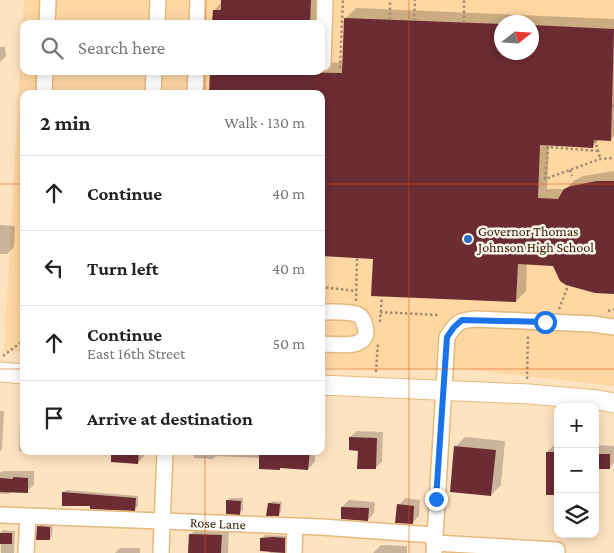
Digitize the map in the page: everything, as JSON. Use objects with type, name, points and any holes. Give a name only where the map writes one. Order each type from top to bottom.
[{"type":"main road","points":[[1,364],[20,372]]},
{"type":"main road","points":[[325,385],[529,394],[614,403]]},
{"type":"street","points":[[47,20],[48,0]]},
{"type":"street","points":[[157,20],[158,0]]},
{"type":"street","points":[[197,20],[198,0]]},
{"type":"street","points":[[324,20],[325,0]]},
{"type":"street","points":[[44,90],[45,75]]},
{"type":"street","points":[[153,90],[154,75]]},
{"type":"street","points":[[195,90],[196,75]]},
{"type":"street","points":[[325,312],[357,314],[363,320],[366,327],[366,336],[355,345],[325,344]]},
{"type":"street","points":[[434,544],[447,337],[454,327],[462,320],[593,324],[614,327]]},
{"type":"street","points":[[161,553],[165,455]]},
{"type":"street","name":"Rose Lane","points":[[0,515],[295,526],[434,544],[557,550],[557,553]]},
{"type":"street","points":[[26,553],[28,516]]},
{"type":"street","points":[[294,553],[295,526]]},
{"type":"path","points":[[340,68],[343,0]]},
{"type":"path","points":[[390,0],[390,20]]},
{"type":"path","points":[[414,20],[415,0]]},
{"type":"path","points":[[464,0],[464,22]]},
{"type":"path","points":[[595,140],[600,159]]},
{"type":"path","points":[[598,151],[548,147],[545,179],[600,159],[614,158]]},
{"type":"path","points":[[570,170],[572,176]]},
{"type":"path","points":[[356,305],[357,258]]},
{"type":"path","points":[[558,311],[568,286]]},
{"type":"path","points":[[325,287],[356,291]]},
{"type":"path","points":[[374,312],[438,316]]},
{"type":"path","points":[[527,384],[528,330]]},
{"type":"path","points":[[1,364],[20,344]]},
{"type":"shaded area","name":"Governor Thomas Johnson High School","points":[[24,0],[614,0],[614,386],[464,369],[383,370],[325,367],[325,90],[20,90],[20,352],[4,351],[20,70],[20,75],[325,75],[325,20],[23,20]]},
{"type":"building","points":[[221,0],[311,0],[310,20],[212,20],[213,10],[221,10]]},
{"type":"building","points":[[344,18],[494,24],[494,60],[539,60],[539,25],[614,29],[611,141],[594,140],[593,148],[540,145],[538,198],[558,199],[564,189],[571,186],[597,181],[614,181],[614,294],[595,293],[566,285],[560,281],[553,266],[518,264],[516,302],[371,296],[373,259],[325,256],[325,90],[209,90],[210,75],[325,75],[325,73],[342,73]]},
{"type":"building","points":[[349,437],[377,438],[376,469],[357,469],[358,451],[349,450]]},
{"type":"building","points":[[454,446],[496,450],[491,496],[450,492]]},
{"type":"building","points":[[546,452],[554,452],[554,495],[546,495]]},
{"type":"building","points":[[599,454],[610,454],[610,469],[599,469]]},
{"type":"building","points":[[111,455],[139,455],[138,464],[111,462]]},
{"type":"building","points":[[259,455],[310,455],[308,470],[259,469]]},
{"type":"building","points":[[13,477],[28,478],[28,493],[0,492],[0,478],[13,479]]},
{"type":"building","points":[[62,492],[136,498],[135,511],[90,509],[90,506],[62,506]]},
{"type":"building","points":[[226,500],[241,501],[240,515],[226,514]]},
{"type":"building","points":[[268,503],[280,504],[279,516],[266,516]]},
{"type":"building","points":[[397,504],[414,506],[413,524],[395,523]]},
{"type":"building","points":[[341,507],[369,508],[368,521],[341,519]]},
{"type":"building","points":[[37,526],[50,527],[50,540],[36,540]]},
{"type":"building","points":[[0,533],[12,533],[12,544],[0,544]]},
{"type":"building","points":[[189,534],[222,535],[221,553],[188,553]]},
{"type":"building","points":[[260,538],[285,538],[285,553],[260,551]]},
{"type":"place","name":"Governor Thomas Johnson High School","points":[[468,239]]},
{"type":"route","points":[[436,499],[447,337],[462,320],[545,322]]}]
